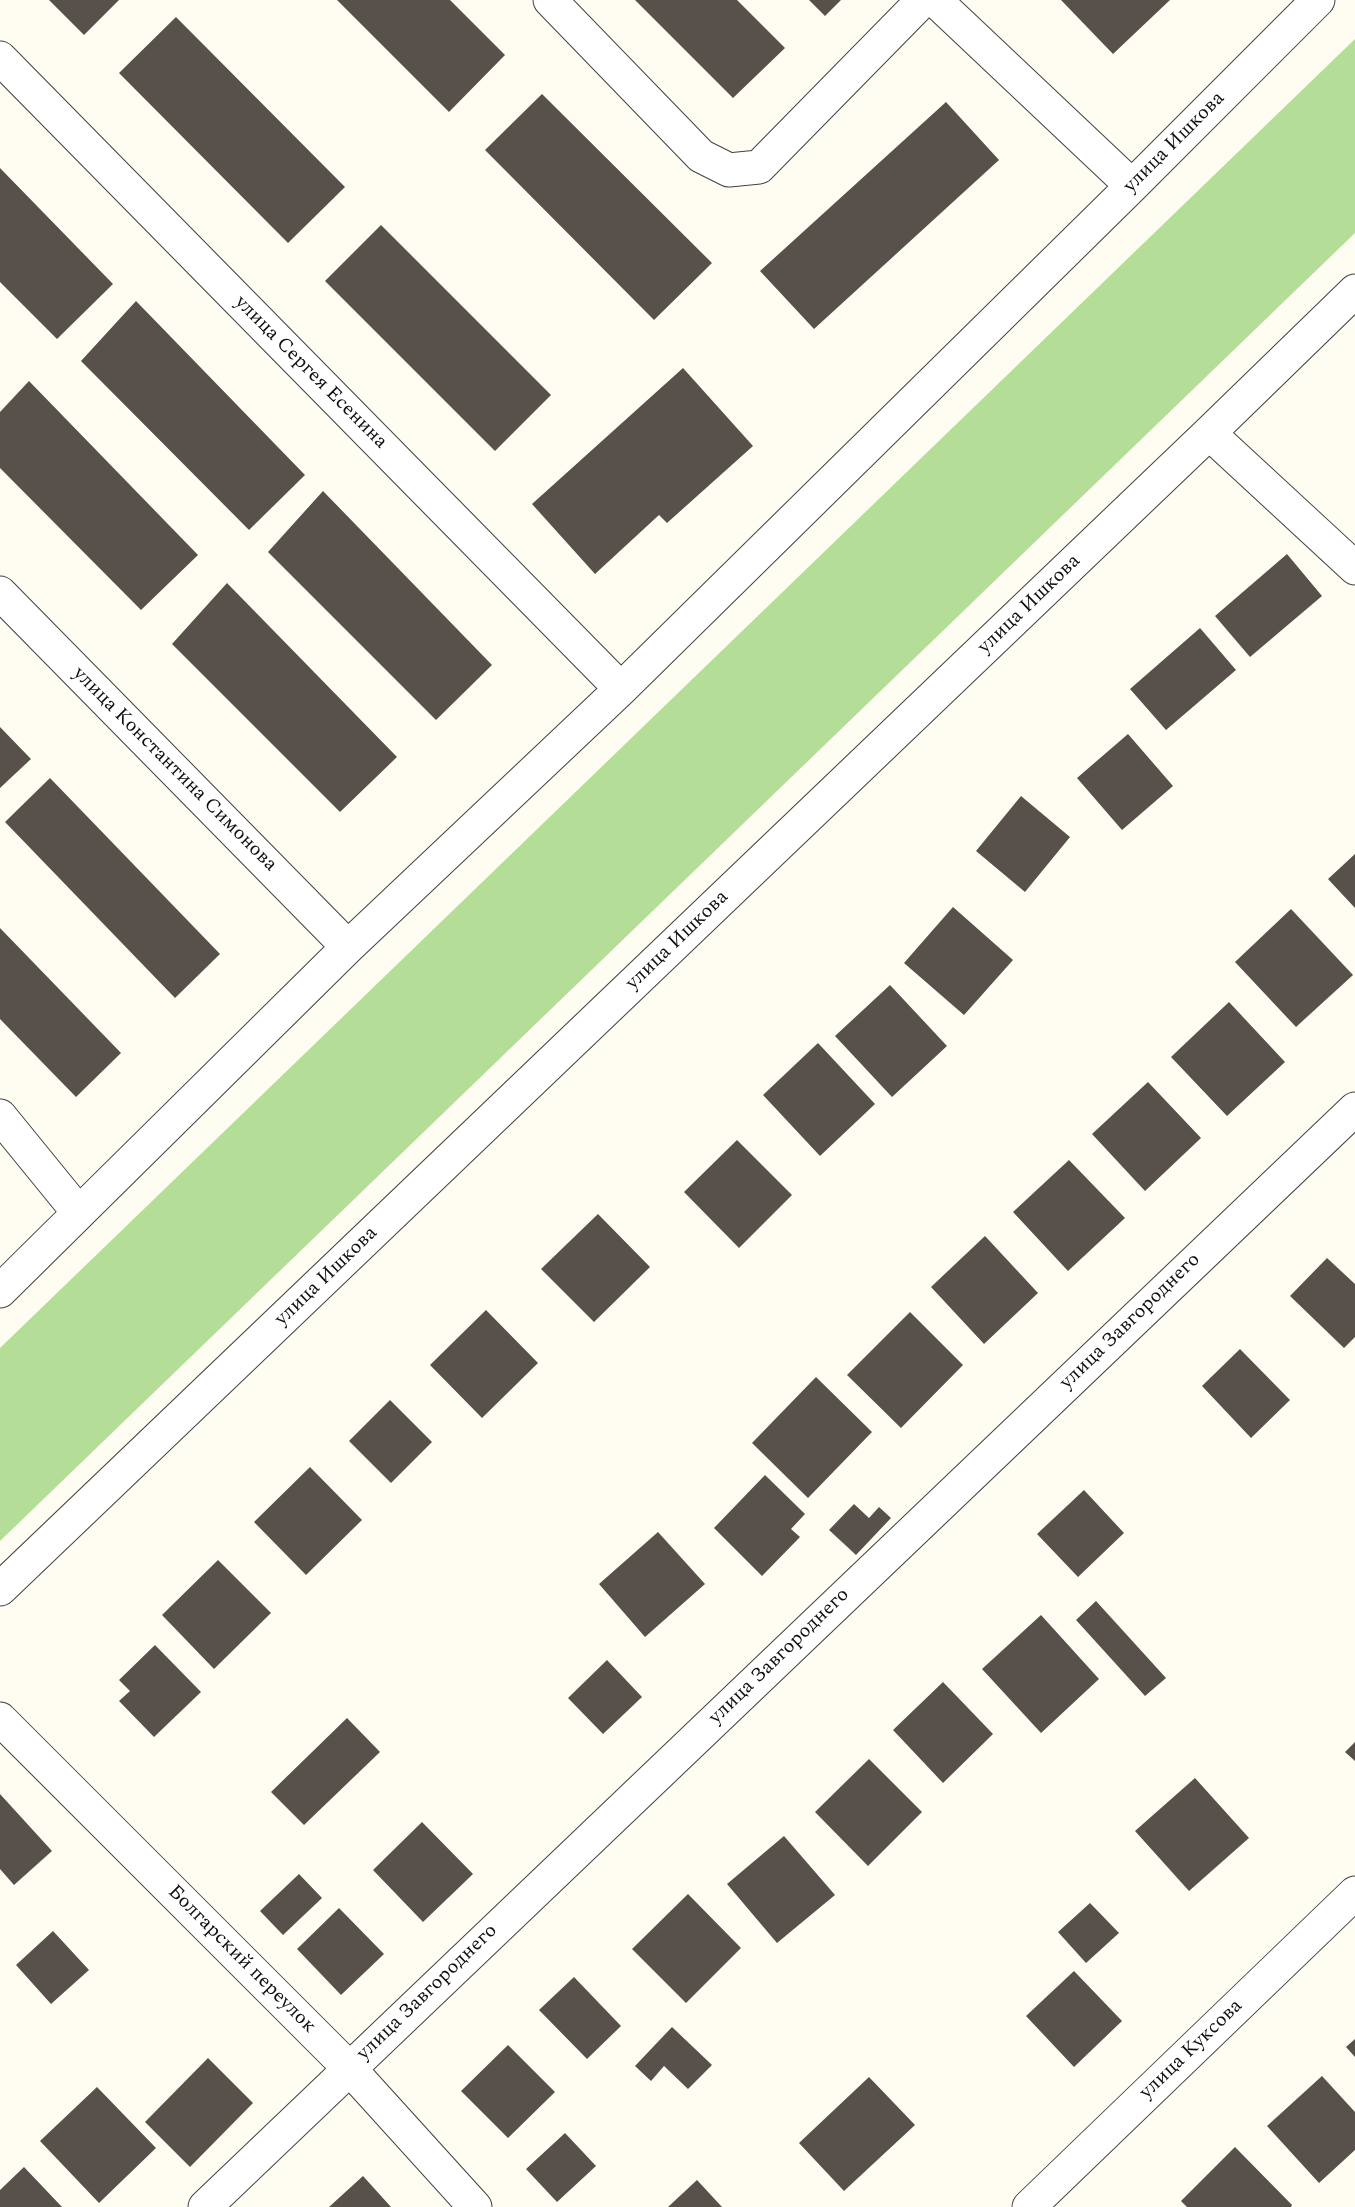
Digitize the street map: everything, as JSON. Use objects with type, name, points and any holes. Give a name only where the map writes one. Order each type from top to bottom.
[{"type":"street","points":[[550,0],[701,156],[729,170],[759,167],[923,0]]},
{"type":"street","points":[[935,0],[1132,186]]},
{"type":"street","name":"улица Ишкова","points":[[0,1291],[348,947],[621,689],[1318,0]]},
{"type":"street","name":"улица Сергея Есенина","points":[[0,58],[621,689]]},
{"type":"street","name":"улица Ишкова","points":[[0,1589],[1355,291]]},
{"type":"street","points":[[1209,433],[1355,568]]},
{"type":"street","name":"улица Константина Симонова","points":[[0,593],[348,947]]},
{"type":"street","name":"улица Завгороднего","points":[[205,2207],[1355,1109]]},
{"type":"street","points":[[0,1116],[79,1213]]},
{"type":"street","name":"Болгарский переулок","points":[[0,1719],[349,2068],[475,2207]]},
{"type":"street","name":"улица Куксова","points":[[1029,2207],[1355,1893]]},
{"type":"green space","points":[[1355,39],[1355,233],[0,1541],[0,1348]]},
{"type":"building","points":[[49,0],[119,0],[84,35]]},
{"type":"building","points":[[337,0],[450,0],[505,55],[449,112]]},
{"type":"building","points":[[635,0],[737,0],[785,48],[733,98]]},
{"type":"building","points":[[809,0],[841,0],[825,16]]},
{"type":"building","points":[[1061,0],[1170,0],[1113,54]]},
{"type":"building","points":[[176,17],[345,187],[288,243],[119,73]]},
{"type":"building","points":[[542,94],[712,263],[654,320],[485,150]]},
{"type":"building","points":[[946,102],[999,160],[814,329],[760,271]]},
{"type":"building","points":[[0,168],[113,284],[57,339],[0,282]]},
{"type":"building","points":[[381,225],[551,395],[495,451],[325,281]]},
{"type":"building","points":[[136,301],[305,475],[249,530],[81,361]]},
{"type":"building","points":[[683,368],[753,446],[667,523],[659,515],[595,574],[532,504]]},
{"type":"building","points":[[29,381],[198,555],[141,610],[0,468],[0,412]]},
{"type":"building","points":[[323,491],[492,665],[436,720],[268,552]]},
{"type":"building","points":[[1287,554],[1322,596],[1250,657],[1215,616]]},
{"type":"building","points":[[227,583],[397,757],[340,812],[172,644]]},
{"type":"building","points":[[1200,628],[1236,670],[1166,730],[1130,689]]},
{"type":"building","points":[[0,727],[31,759],[0,788]]},
{"type":"building","points":[[1128,734],[1173,786],[1122,830],[1077,778]]},
{"type":"building","points":[[50,778],[220,954],[175,998],[5,822]]},
{"type":"building","points":[[1021,796],[1070,837],[1025,892],[976,851]]},
{"type":"building","points":[[1355,854],[1355,908],[1328,879]]},
{"type":"building","points":[[953,907],[1013,960],[964,1015],[904,963]]},
{"type":"building","points":[[1291,909],[1353,975],[1296,1027],[1235,962]]},
{"type":"building","points":[[0,928],[121,1053],[76,1097],[0,1019]]},
{"type":"building","points":[[890,985],[947,1046],[892,1097],[835,1036]]},
{"type":"building","points":[[1229,1002],[1285,1062],[1227,1116],[1171,1057]]},
{"type":"building","points":[[818,1043],[875,1104],[820,1156],[763,1095]]},
{"type":"building","points":[[1148,1082],[1201,1138],[1145,1191],[1092,1134]]},
{"type":"building","points":[[737,1140],[792,1195],[739,1248],[684,1192]]},
{"type":"building","points":[[1069,1160],[1125,1218],[1068,1271],[1013,1212]]},
{"type":"building","points":[[598,1214],[650,1267],[594,1322],[541,1269]]},
{"type":"building","points":[[985,1236],[1038,1293],[984,1344],[931,1287]]},
{"type":"building","points":[[1327,1258],[1355,1284],[1355,1337],[1344,1348],[1290,1296]]},
{"type":"building","points":[[486,1310],[538,1363],[482,1418],[430,1365]]},
{"type":"building","points":[[910,1312],[963,1365],[901,1428],[847,1375]]},
{"type":"building","points":[[1240,1349],[1290,1400],[1251,1438],[1202,1386]]},
{"type":"building","points":[[816,1377],[872,1432],[808,1498],[752,1443]]},
{"type":"building","points":[[390,1400],[432,1442],[391,1483],[349,1441]]},
{"type":"building","points":[[310,1467],[362,1520],[306,1575],[254,1522]]},
{"type":"building","points":[[765,1475],[805,1514],[791,1529],[800,1537],[762,1576],[714,1528]]},
{"type":"building","points":[[1084,1490],[1124,1533],[1078,1577],[1037,1534]]},
{"type":"building","points":[[854,1504],[869,1518],[879,1507],[891,1518],[856,1555],[829,1530]]},
{"type":"building","points":[[658,1532],[705,1584],[645,1637],[599,1584]]},
{"type":"building","points":[[218,1560],[271,1613],[214,1669],[162,1615]]},
{"type":"building","points":[[1096,1601],[1166,1678],[1145,1696],[1076,1620]]},
{"type":"building","points":[[1041,1615],[1099,1679],[1041,1733],[982,1669]]},
{"type":"building","points":[[155,1645],[201,1692],[154,1737],[119,1701],[130,1691],[119,1680]]},
{"type":"building","points":[[607,1660],[642,1697],[603,1734],[568,1698]]},
{"type":"building","points":[[943,1682],[993,1734],[943,1783],[893,1730]]},
{"type":"building","points":[[347,1718],[380,1752],[304,1825],[271,1792]]},
{"type":"building","points":[[1355,1742],[1355,1761],[1345,1752]]},
{"type":"building","points":[[869,1759],[922,1812],[868,1866],[815,1812]]},
{"type":"building","points":[[1195,1778],[1249,1838],[1189,1891],[1135,1831]]},
{"type":"building","points":[[0,1794],[52,1851],[14,1885],[0,1869]]},
{"type":"building","points":[[422,1822],[473,1874],[423,1922],[373,1870]]},
{"type":"building","points":[[784,1836],[835,1895],[777,1943],[727,1884]]},
{"type":"building","points":[[299,1874],[322,1898],[283,1935],[260,1911]]},
{"type":"building","points":[[688,1894],[741,1948],[686,2003],[632,1949]]},
{"type":"building","points":[[1090,1903],[1119,1933],[1086,1963],[1058,1932]]},
{"type":"building","points":[[339,1908],[384,1954],[341,1995],[297,1949]]},
{"type":"building","points":[[53,1931],[89,1970],[51,2004],[16,1965]]},
{"type":"building","points":[[1074,1971],[1122,2021],[1074,2067],[1026,2016]]},
{"type":"building","points":[[574,1977],[621,2026],[587,2059],[539,2010]]},
{"type":"building","points":[[672,2027],[712,2065],[688,2089],[664,2066],[651,2081],[635,2066]]},
{"type":"building","points":[[1355,2039],[1355,2057],[1346,2047]]},
{"type":"building","points":[[508,2045],[555,2092],[508,2138],[461,2091]]},
{"type":"building","points":[[208,2058],[253,2103],[190,2167],[145,2122]]},
{"type":"building","points":[[1322,2076],[1355,2112],[1355,2150],[1319,2183],[1267,2126]]},
{"type":"building","points":[[869,2077],[915,2125],[844,2191],[799,2143]]},
{"type":"building","points":[[97,2087],[156,2148],[99,2203],[40,2141]]},
{"type":"building","points":[[565,2133],[596,2166],[557,2202],[526,2169]]},
{"type":"building","points":[[1235,2147],[1292,2205],[1291,2207],[1187,2207],[1181,2201]]},
{"type":"building","points":[[24,2167],[62,2207],[0,2207],[0,2190]]},
{"type":"building","points":[[363,2176],[391,2207],[329,2207]]},
{"type":"building","points":[[697,2180],[722,2207],[668,2207]]}]
